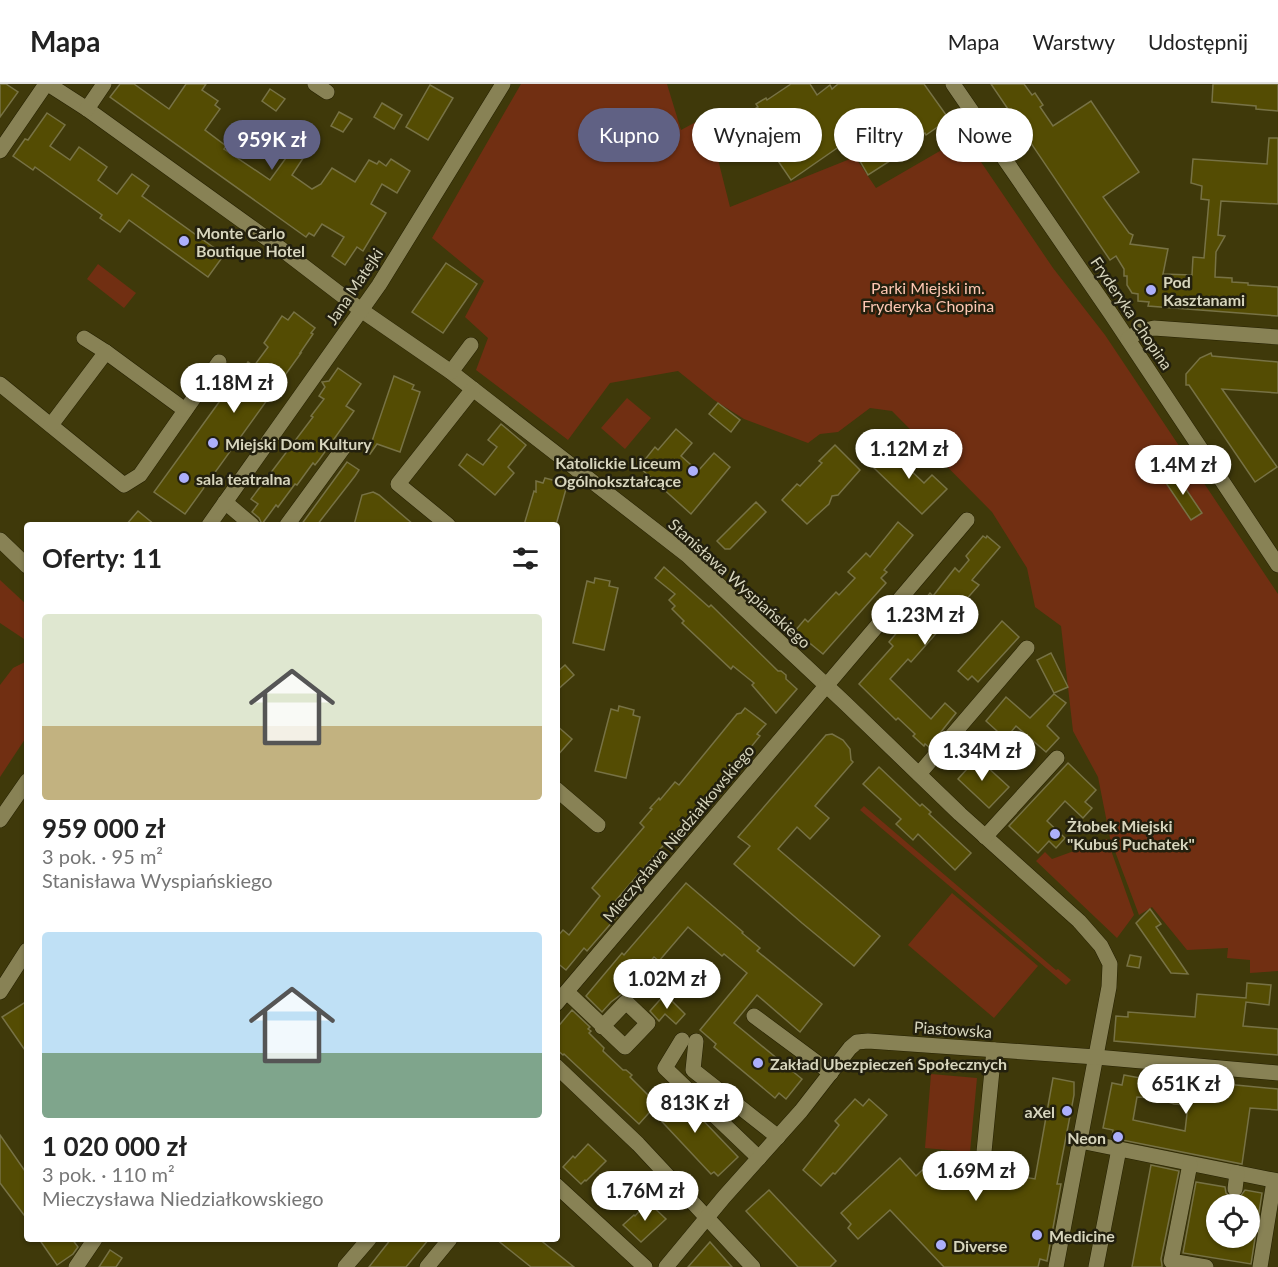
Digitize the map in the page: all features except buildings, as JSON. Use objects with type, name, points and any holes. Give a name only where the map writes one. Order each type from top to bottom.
[{"type":"street","name":"Stanisława Wyspiańskiego","points":[[47,84],[87,109],[280,248],[361,310],[451,372],[687,555],[985,837],[1079,921],[1101,946],[1110,964],[1109,987],[1056,1267]]},
{"type":"street","points":[[0,151],[47,84]]},
{"type":"street","points":[[87,109],[104,84]]},
{"type":"street","name":"Jana Matejki","points":[[211,522],[379,285],[503,84]]},
{"type":"street","name":"Fryderyka Chopina","points":[[953,84],[1128,339],[1278,565]]},
{"type":"street","points":[[1128,339],[1140,331],[1154,328],[1278,337]]},
{"type":"street","points":[[84,338],[185,410]]},
{"type":"street","points":[[451,372],[471,345]]},
{"type":"street","points":[[51,425],[106,352]]},
{"type":"street","points":[[0,384],[124,484],[140,475],[219,363]]},
{"type":"street","points":[[444,522],[398,484],[473,389]]},
{"type":"street","points":[[289,522],[344,447]]},
{"type":"street","points":[[225,502],[248,522]]},
{"type":"street","name":"Mieczysława Niedziałkowskiego","points":[[560,1000],[968,520]]},
{"type":"street","points":[[0,540],[24,563]]},
{"type":"street","points":[[920,774],[1027,648]]},
{"type":"street","points":[[985,837],[1057,758]]},
{"type":"street","points":[[0,820],[24,788]]},
{"type":"street","points":[[560,792],[598,825]]},
{"type":"street","points":[[0,992],[24,955]]},
{"type":"street","points":[[567,992],[602,1027]]},
{"type":"street","points":[[754,1016],[831,1073]]},
{"type":"street","points":[[759,1158],[665,1068],[689,1041],[693,1070],[778,1137]]},
{"type":"street","name":"Piastowska","points":[[666,1267],[857,1042],[1096,1057],[1278,1073]]},
{"type":"street","points":[[983,1162],[994,1050]]},
{"type":"street","points":[[560,1070],[638,1144],[753,1267]]},
{"type":"street","points":[[1080,1141],[1190,1164],[1236,1181],[1276,1181],[1260,1267]]},
{"type":"street","points":[[1096,1267],[1119,1149]]},
{"type":"street","points":[[1190,1164],[1171,1261],[1206,1267]]},
{"type":"street","points":[[560,1189],[645,1267]]},
{"type":"street","points":[[76,1267],[93,1242]]},
{"type":"street","points":[[345,1267],[366,1242]]},
{"type":"street","points":[[427,1267],[448,1242]]},
{"type":"green space","name":"Parki Miejski im. Fryderyka Chopina","points":[[521,84],[667,84],[674,108],[578,108],[578,162],[680,162],[680,127],[681,130],[692,124],[692,162],[719,162],[730,207],[842,162],[858,162],[876,188],[936,153],[936,162],[981,162],[1053,268],[1105,335],[1278,594],[1278,971],[1250,973],[1250,960],[1227,958],[1228,948],[1187,950],[1152,907],[1139,915],[1110,838],[1098,777],[1073,731],[1061,626],[1035,607],[1027,568],[992,512],[892,411],[870,408],[838,432],[820,434],[808,443],[744,419],[714,400],[678,371],[610,383],[568,440],[476,370],[488,338],[465,317],[484,281],[432,238]]},
{"type":"green space","points":[[98,264],[136,293],[124,308],[87,279]]},
{"type":"green space","points":[[627,398],[651,418],[625,449],[601,428]]},
{"type":"green space","points":[[0,580],[24,602],[24,639],[0,623]]},
{"type":"green space","points":[[24,662],[24,741],[0,777],[0,685],[13,668]]},
{"type":"green space","points":[[864,806],[1056,970],[1058,969],[1071,980],[1066,985],[860,810]]},
{"type":"green space","points":[[1107,839],[1134,915],[1117,938],[1036,861],[1045,852],[1052,859]]},
{"type":"green space","points":[[952,893],[1038,966],[994,1018],[908,945]]},
{"type":"green space","points":[[931,1074],[977,1078],[970,1152],[925,1148]]},
{"type":"place","name":"Monte Carlo Boutique Hotel","points":[[184,241]]},
{"type":"place","name":"Pod Kasztanami","points":[[1151,290]]},
{"type":"place","name":"Miejski Dom Kultury","points":[[213,443]]},
{"type":"place","name":"Katolickie Liceum Ogólnokształcące","points":[[693,471]]},
{"type":"place","name":"sala teatralna","points":[[184,478]]},
{"type":"place","name":"Żłobek Miejski \"Kubuś Puchatek\"","points":[[1055,834]]},
{"type":"place","name":"Zakład Ubezpieczeń Społecznych","points":[[758,1063]]},
{"type":"place","name":"aXel","points":[[1067,1111]]},
{"type":"place","name":"Neon","points":[[1118,1137]]},
{"type":"place","name":"Medicine","points":[[1037,1235]]},
{"type":"place","name":"Diverse","points":[[941,1245]]}]
